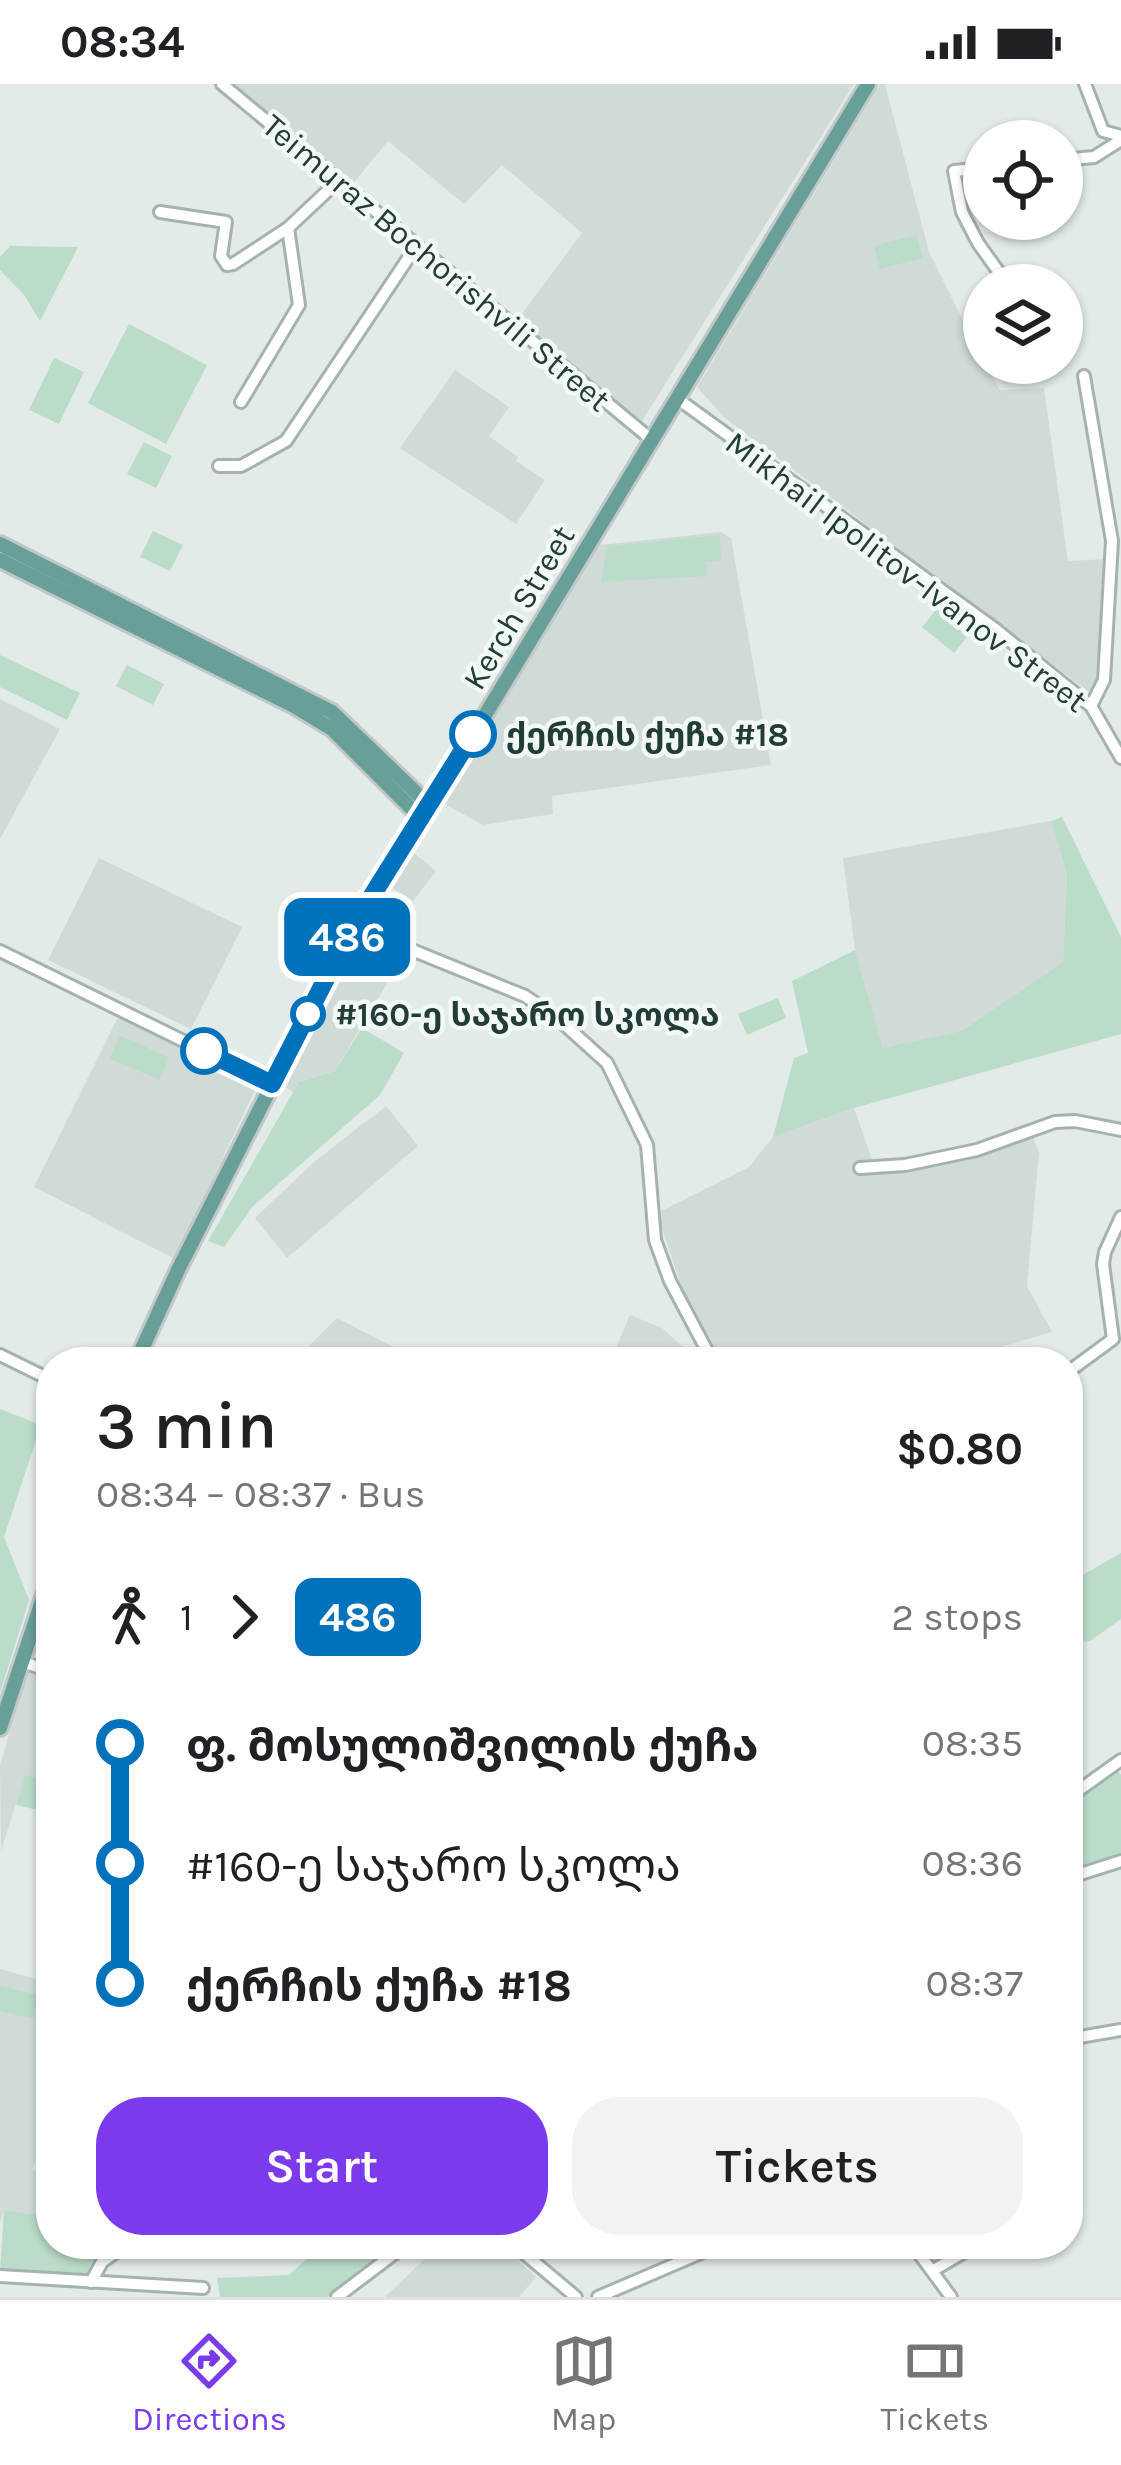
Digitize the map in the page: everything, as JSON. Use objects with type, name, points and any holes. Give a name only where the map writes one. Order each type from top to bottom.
[{"type":"main road","name":"Kerch Street","points":[[143,1347],[353,926],[868,84]]},
{"type":"main road","points":[[0,544],[297,700],[426,813]]},
{"type":"main road","points":[[0,560],[226,664]]},
{"type":"main road","points":[[0,1728],[36,1616]]},
{"type":"street","name":"Teimuraz Bochorishvili Street","points":[[222,84],[652,440]]},
{"type":"street","points":[[1085,84],[1103,131],[1121,138]]},
{"type":"street","points":[[1083,159],[1094,158],[1121,138]]},
{"type":"street","points":[[963,170],[954,171],[963,214]]},
{"type":"street","points":[[160,212],[226,222],[221,256],[227,265],[240,262],[288,228],[338,181]]},
{"type":"street","points":[[242,402],[299,305],[288,228]]},
{"type":"street","points":[[219,466],[242,466],[286,441],[417,245]]},
{"type":"street","points":[[1084,376],[1112,541],[1104,680],[1091,706]]},
{"type":"street","name":"Mikhail Ipolitov-Ivanov Street","points":[[678,398],[994,628],[1091,706],[1121,758]]},
{"type":"street","points":[[353,926],[525,996],[608,1063],[647,1145],[655,1240],[670,1282],[705,1347]]},
{"type":"street","points":[[0,951],[272,1084]]},
{"type":"street","points":[[860,1168],[905,1165],[976,1150],[1055,1122],[1121,1130]]},
{"type":"street","points":[[1083,1361],[1113,1339],[1103,1264],[1121,1217]]},
{"type":"street","points":[[0,1354],[36,1372]]},
{"type":"street","points":[[20,1661],[36,1667]]},
{"type":"street","points":[[1083,1787],[1121,1760]]},
{"type":"street","points":[[1083,1873],[1121,1861]]},
{"type":"street","points":[[1083,2036],[1121,2030]]},
{"type":"street","points":[[92,2282],[106,2259]]},
{"type":"street","points":[[337,2297],[387,2259]]},
{"type":"street","points":[[531,2259],[576,2297]]},
{"type":"street","points":[[598,2297],[687,2259]]},
{"type":"street","points":[[923,2259],[951,2297]]},
{"type":"street","points":[[932,2271],[953,2259]]},
{"type":"street","points":[[0,2276],[203,2288]]},
{"type":"shaded area","points":[[234,84],[854,84],[640,424],[518,319],[582,233],[502,165],[464,204],[388,141],[352,185]]},
{"type":"shaded area","points":[[880,84],[885,84],[929,252],[963,321],[963,384],[996,384],[1000,390],[1044,388],[1068,561],[1108,559],[1104,671],[1093,695],[725,418],[697,387]]},
{"type":"shaded area","points":[[455,370],[509,407],[489,436],[545,480],[516,524],[400,448]]},
{"type":"shaded area","points":[[721,532],[731,538],[771,765],[552,796],[553,814],[483,825],[439,801],[600,545]]},
{"type":"shaded area","points":[[0,699],[60,729],[0,839]]},
{"type":"shaded area","points":[[1051,821],[1067,875],[1063,962],[961,1031],[883,1049],[855,950],[843,858]]},
{"type":"shaded area","points":[[409,849],[436,871],[413,901],[387,885]]},
{"type":"shaded area","points":[[99,858],[242,927],[191,1029],[48,960]]},
{"type":"shaded area","points":[[359,935],[404,955],[335,1071],[299,1082],[293,1092],[280,1084]]},
{"type":"shaded area","points":[[119,1015],[252,1080],[256,1088],[175,1259],[34,1187]]},
{"type":"shaded area","points":[[386,1106],[418,1146],[287,1258],[255,1218],[314,1162]]},
{"type":"shaded area","points":[[854,1108],[876,1171],[969,1157],[1033,1137],[1039,1153],[1027,1286],[1052,1332],[1001,1347],[711,1347],[692,1319],[657,1213],[749,1167],[773,1137]]},
{"type":"shaded area","points":[[630,1315],[662,1328],[683,1347],[616,1347]]},
{"type":"shaded area","points":[[337,1318],[394,1347],[308,1347]]},
{"type":"shaded area","points":[[28,1669],[36,1672],[36,1779],[25,1776],[1,1851],[0,1766]]},
{"type":"shaded area","points":[[0,1969],[36,1979],[36,2157],[32,2170],[36,2171],[36,2214],[4,2210],[0,2223]]},
{"type":"shaded area","points":[[424,2259],[516,2259],[536,2277],[519,2297],[385,2297]]},
{"type":"green space","points":[[916,235],[923,258],[880,269],[874,246]]},
{"type":"green space","points":[[10,246],[78,247],[40,321],[0,270],[0,257]]},
{"type":"green space","points":[[129,324],[207,365],[166,444],[88,403]]},
{"type":"green space","points":[[54,358],[84,372],[59,424],[29,410]]},
{"type":"green space","points":[[144,442],[172,456],[156,488],[127,474]]},
{"type":"green space","points":[[153,531],[183,545],[170,571],[140,557]]},
{"type":"green space","points":[[720,535],[721,561],[706,562],[707,576],[601,582],[607,546]]},
{"type":"green space","points":[[939,606],[971,632],[954,653],[922,627]]},
{"type":"green space","points":[[0,655],[80,693],[67,720],[0,687]]},
{"type":"green space","points":[[127,665],[164,684],[153,705],[116,686]]},
{"type":"green space","points":[[1062,817],[1121,937],[1121,1034],[854,1108],[773,1137],[794,1058],[808,1053],[792,981],[855,950],[883,1048],[961,1031],[1063,962],[1067,875],[1051,821]]},
{"type":"green space","points":[[778,998],[786,1018],[747,1035],[738,1014]]},
{"type":"green space","points":[[362,1028],[404,1053],[380,1095],[253,1206],[224,1247],[208,1241],[299,1082],[335,1071]]},
{"type":"green space","points":[[120,1036],[169,1057],[160,1080],[110,1059]]},
{"type":"green space","points":[[0,1409],[36,1423],[36,1440],[4,1537],[29,1600],[0,1693]]},
{"type":"green space","points":[[1121,1553],[1121,1619],[1083,1642],[1083,1575]]},
{"type":"green space","points":[[1117,1770],[1121,1775],[1121,1854],[1083,1868],[1083,1794]]},
{"type":"green space","points":[[25,1775],[36,1778],[36,1810],[16,1805]]},
{"type":"green space","points":[[0,1986],[36,1994],[33,2019],[0,2011]]},
{"type":"green space","points":[[4,2210],[36,2214],[36,2259],[96,2259],[90,2278],[0,2271]]},
{"type":"green space","points":[[307,2259],[376,2259],[327,2297],[220,2297],[217,2278],[289,2275]]},
{"type":"bus line","name":"486","points":[[204,1051],[272,1084],[353,926],[473,734]]},
{"type":"place","name":"ქერჩის ქუჩა #18","points":[[473,734]]},
{"type":"place","name":"#160-ე საჯარო სკოლა","points":[[308,1014]]}]
